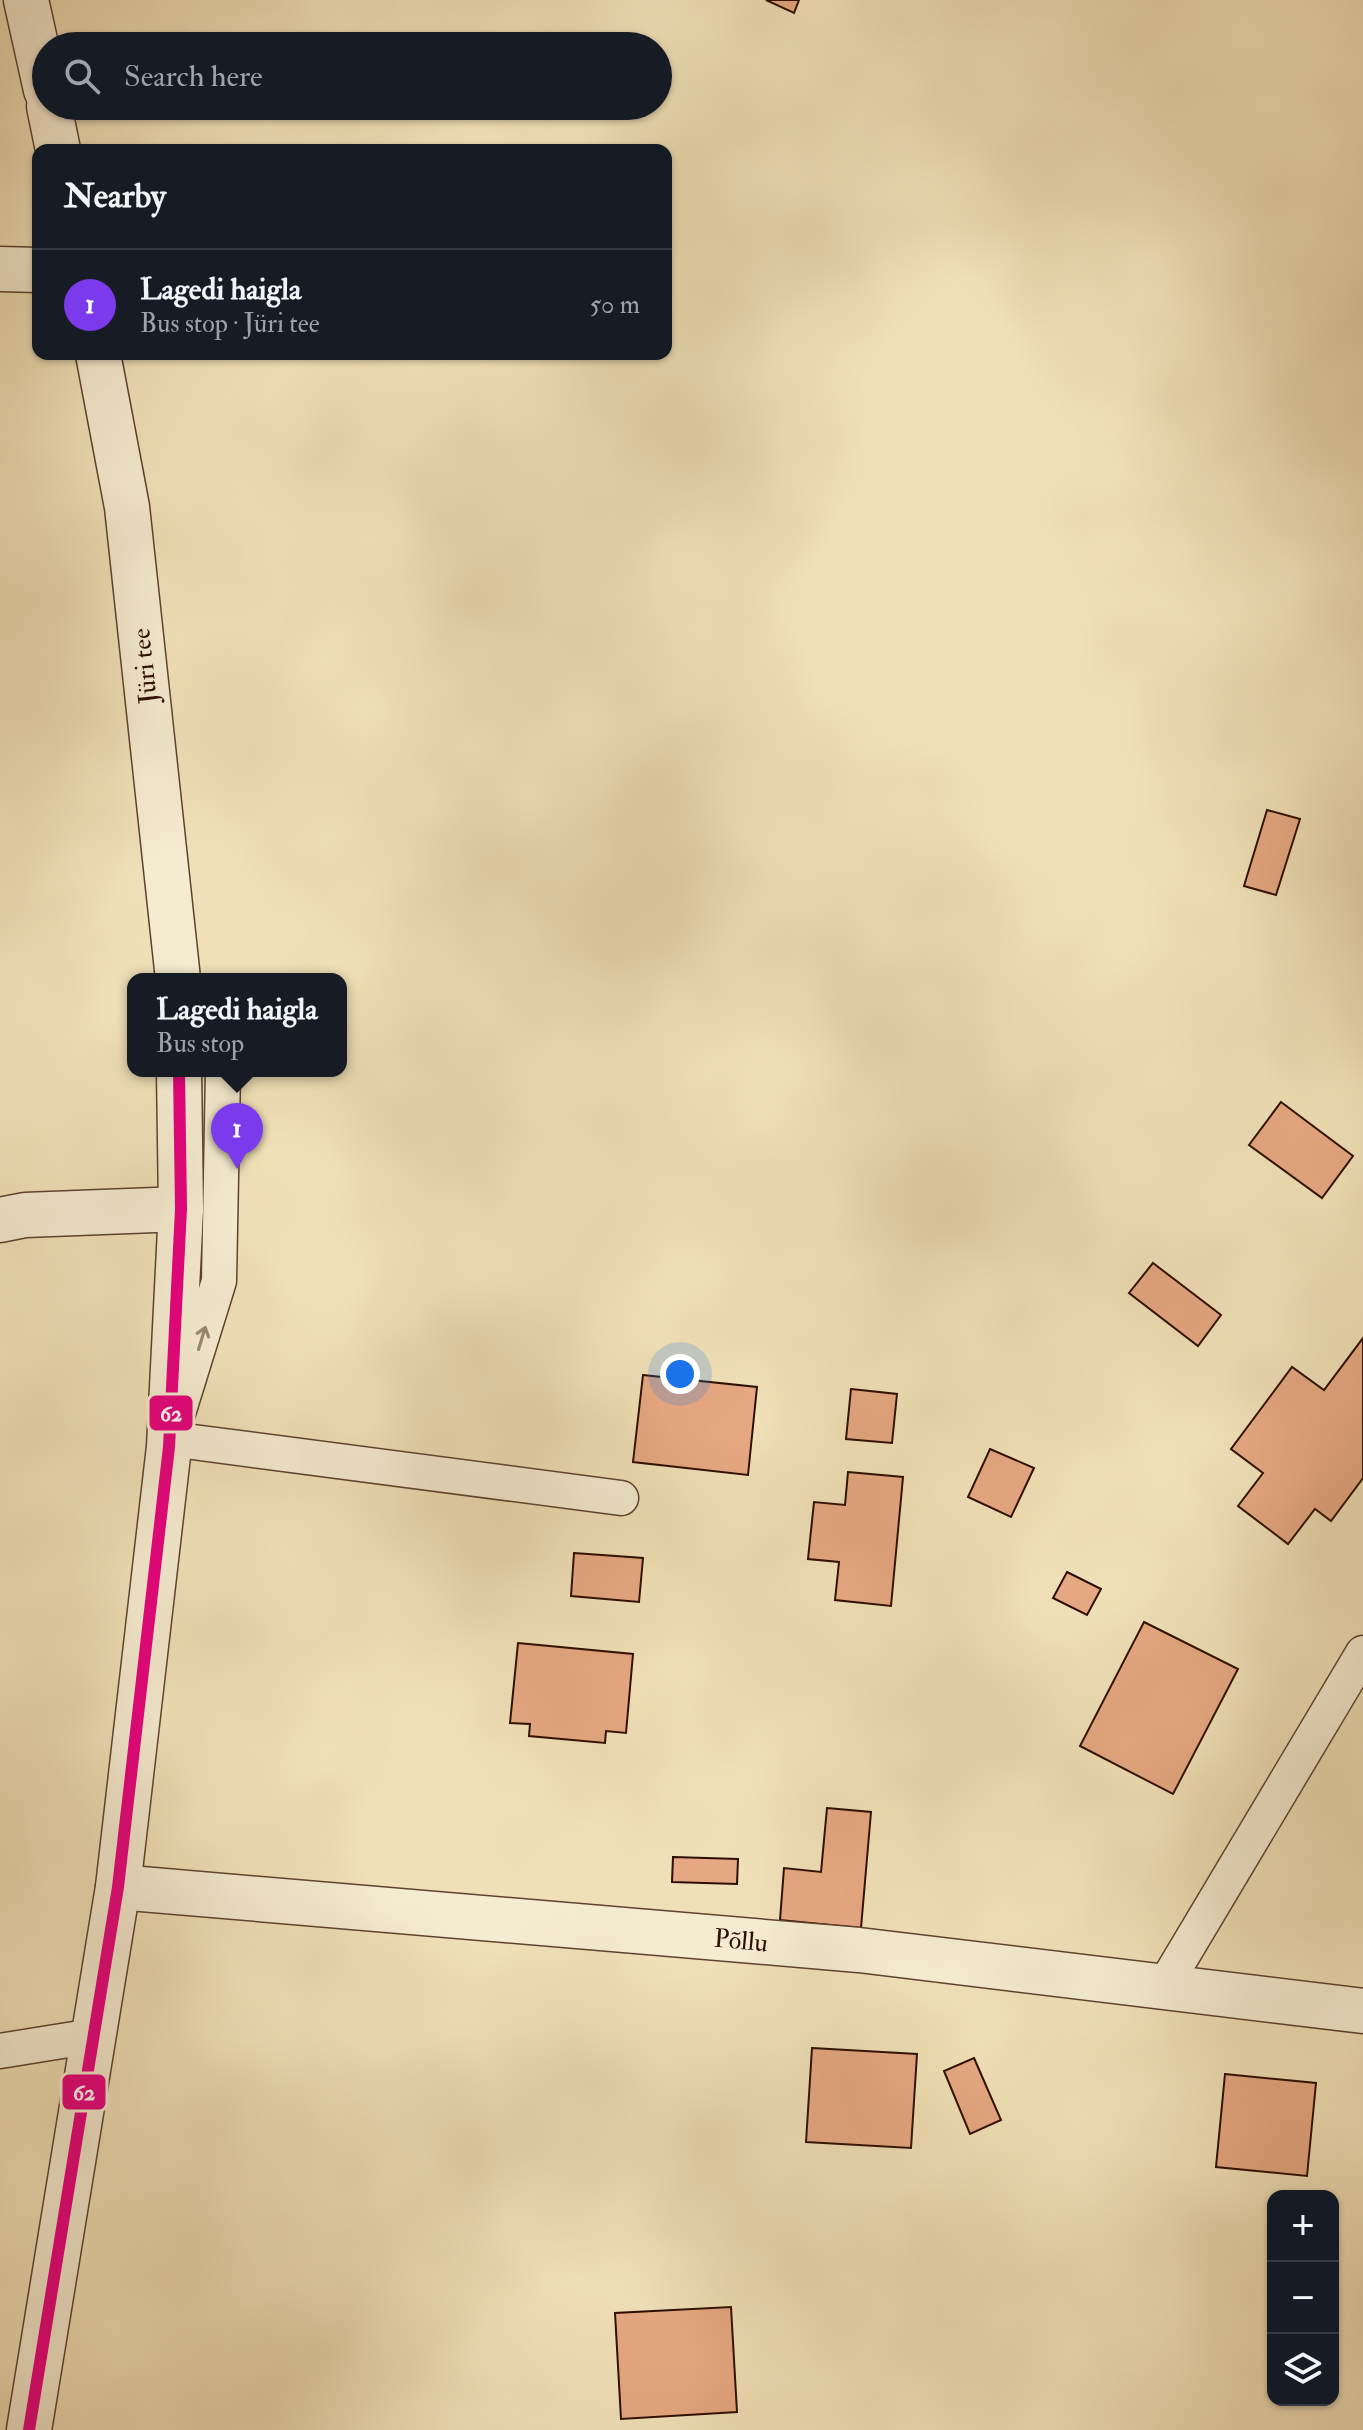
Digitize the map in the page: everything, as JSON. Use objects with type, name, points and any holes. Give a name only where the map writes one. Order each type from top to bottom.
[{"type":"street","points":[[26,0],[33,32]]},
{"type":"street","points":[[52,120],[57,144]]},
{"type":"street","points":[[0,269],[32,270]]},
{"type":"street","name":"Jüri tee","points":[[99,360],[127,507],[177,973]]},
{"type":"street","points":[[29,2430],[118,1887],[170,1439],[181,1209],[179,1077]]},
{"type":"street","points":[[0,1220],[40,1214],[181,1209]]},
{"type":"street","name":"Põllu","points":[[118,1887],[859,1950],[1363,2011]]},
{"type":"lane","points":[[223,1077],[219,1281],[170,1439],[621,1498]]},
{"type":"lane","points":[[1163,1988],[1363,1653]]},
{"type":"lane","points":[[0,2051],[93,2036]]},
{"type":"building","points":[[766,0],[799,0],[794,13]]},
{"type":"building","points":[[1267,810],[1300,819],[1276,895],[1244,886]]},
{"type":"building","points":[[1281,1102],[1353,1156],[1322,1198],[1249,1145]]},
{"type":"building","points":[[1153,1263],[1221,1315],[1198,1346],[1129,1293]]},
{"type":"building","points":[[1363,1338],[1363,1478],[1331,1521],[1315,1509],[1288,1544],[1238,1506],[1263,1473],[1231,1449],[1292,1367],[1324,1390]]},
{"type":"building","points":[[643,1375],[757,1387],[748,1475],[633,1462]]},
{"type":"building","points":[[851,1389],[897,1394],[892,1443],[846,1439]]},
{"type":"building","points":[[990,1449],[1034,1468],[1011,1517],[968,1497]]},
{"type":"building","points":[[848,1472],[903,1477],[891,1606],[835,1600],[839,1562],[808,1559],[814,1502],[845,1505]]},
{"type":"building","points":[[574,1553],[643,1558],[639,1602],[571,1596]]},
{"type":"building","points":[[1067,1572],[1101,1589],[1087,1615],[1053,1598]]},
{"type":"building","points":[[1144,1622],[1238,1669],[1173,1794],[1080,1746]]},
{"type":"building","points":[[518,1643],[633,1654],[626,1733],[606,1731],[605,1743],[529,1736],[530,1724],[510,1723]]},
{"type":"building","points":[[827,1808],[871,1812],[861,1928],[780,1920],[784,1868],[821,1872]]},
{"type":"building","points":[[673,1857],[738,1859],[737,1884],[672,1882]]},
{"type":"building","points":[[812,2048],[917,2054],[911,2148],[806,2142]]},
{"type":"building","points":[[974,2058],[1001,2120],[970,2134],[944,2071]]},
{"type":"building","points":[[1225,2074],[1316,2083],[1307,2176],[1216,2167]]},
{"type":"building","points":[[731,2307],[737,2412],[621,2419],[615,2313]]},
{"type":"transit line","name":"62","points":[[29,2430],[118,1887],[169,1447],[181,1209],[179,1077]]},
{"type":"place","name":"Lagedi haigla","points":[[237,1169]]}]
